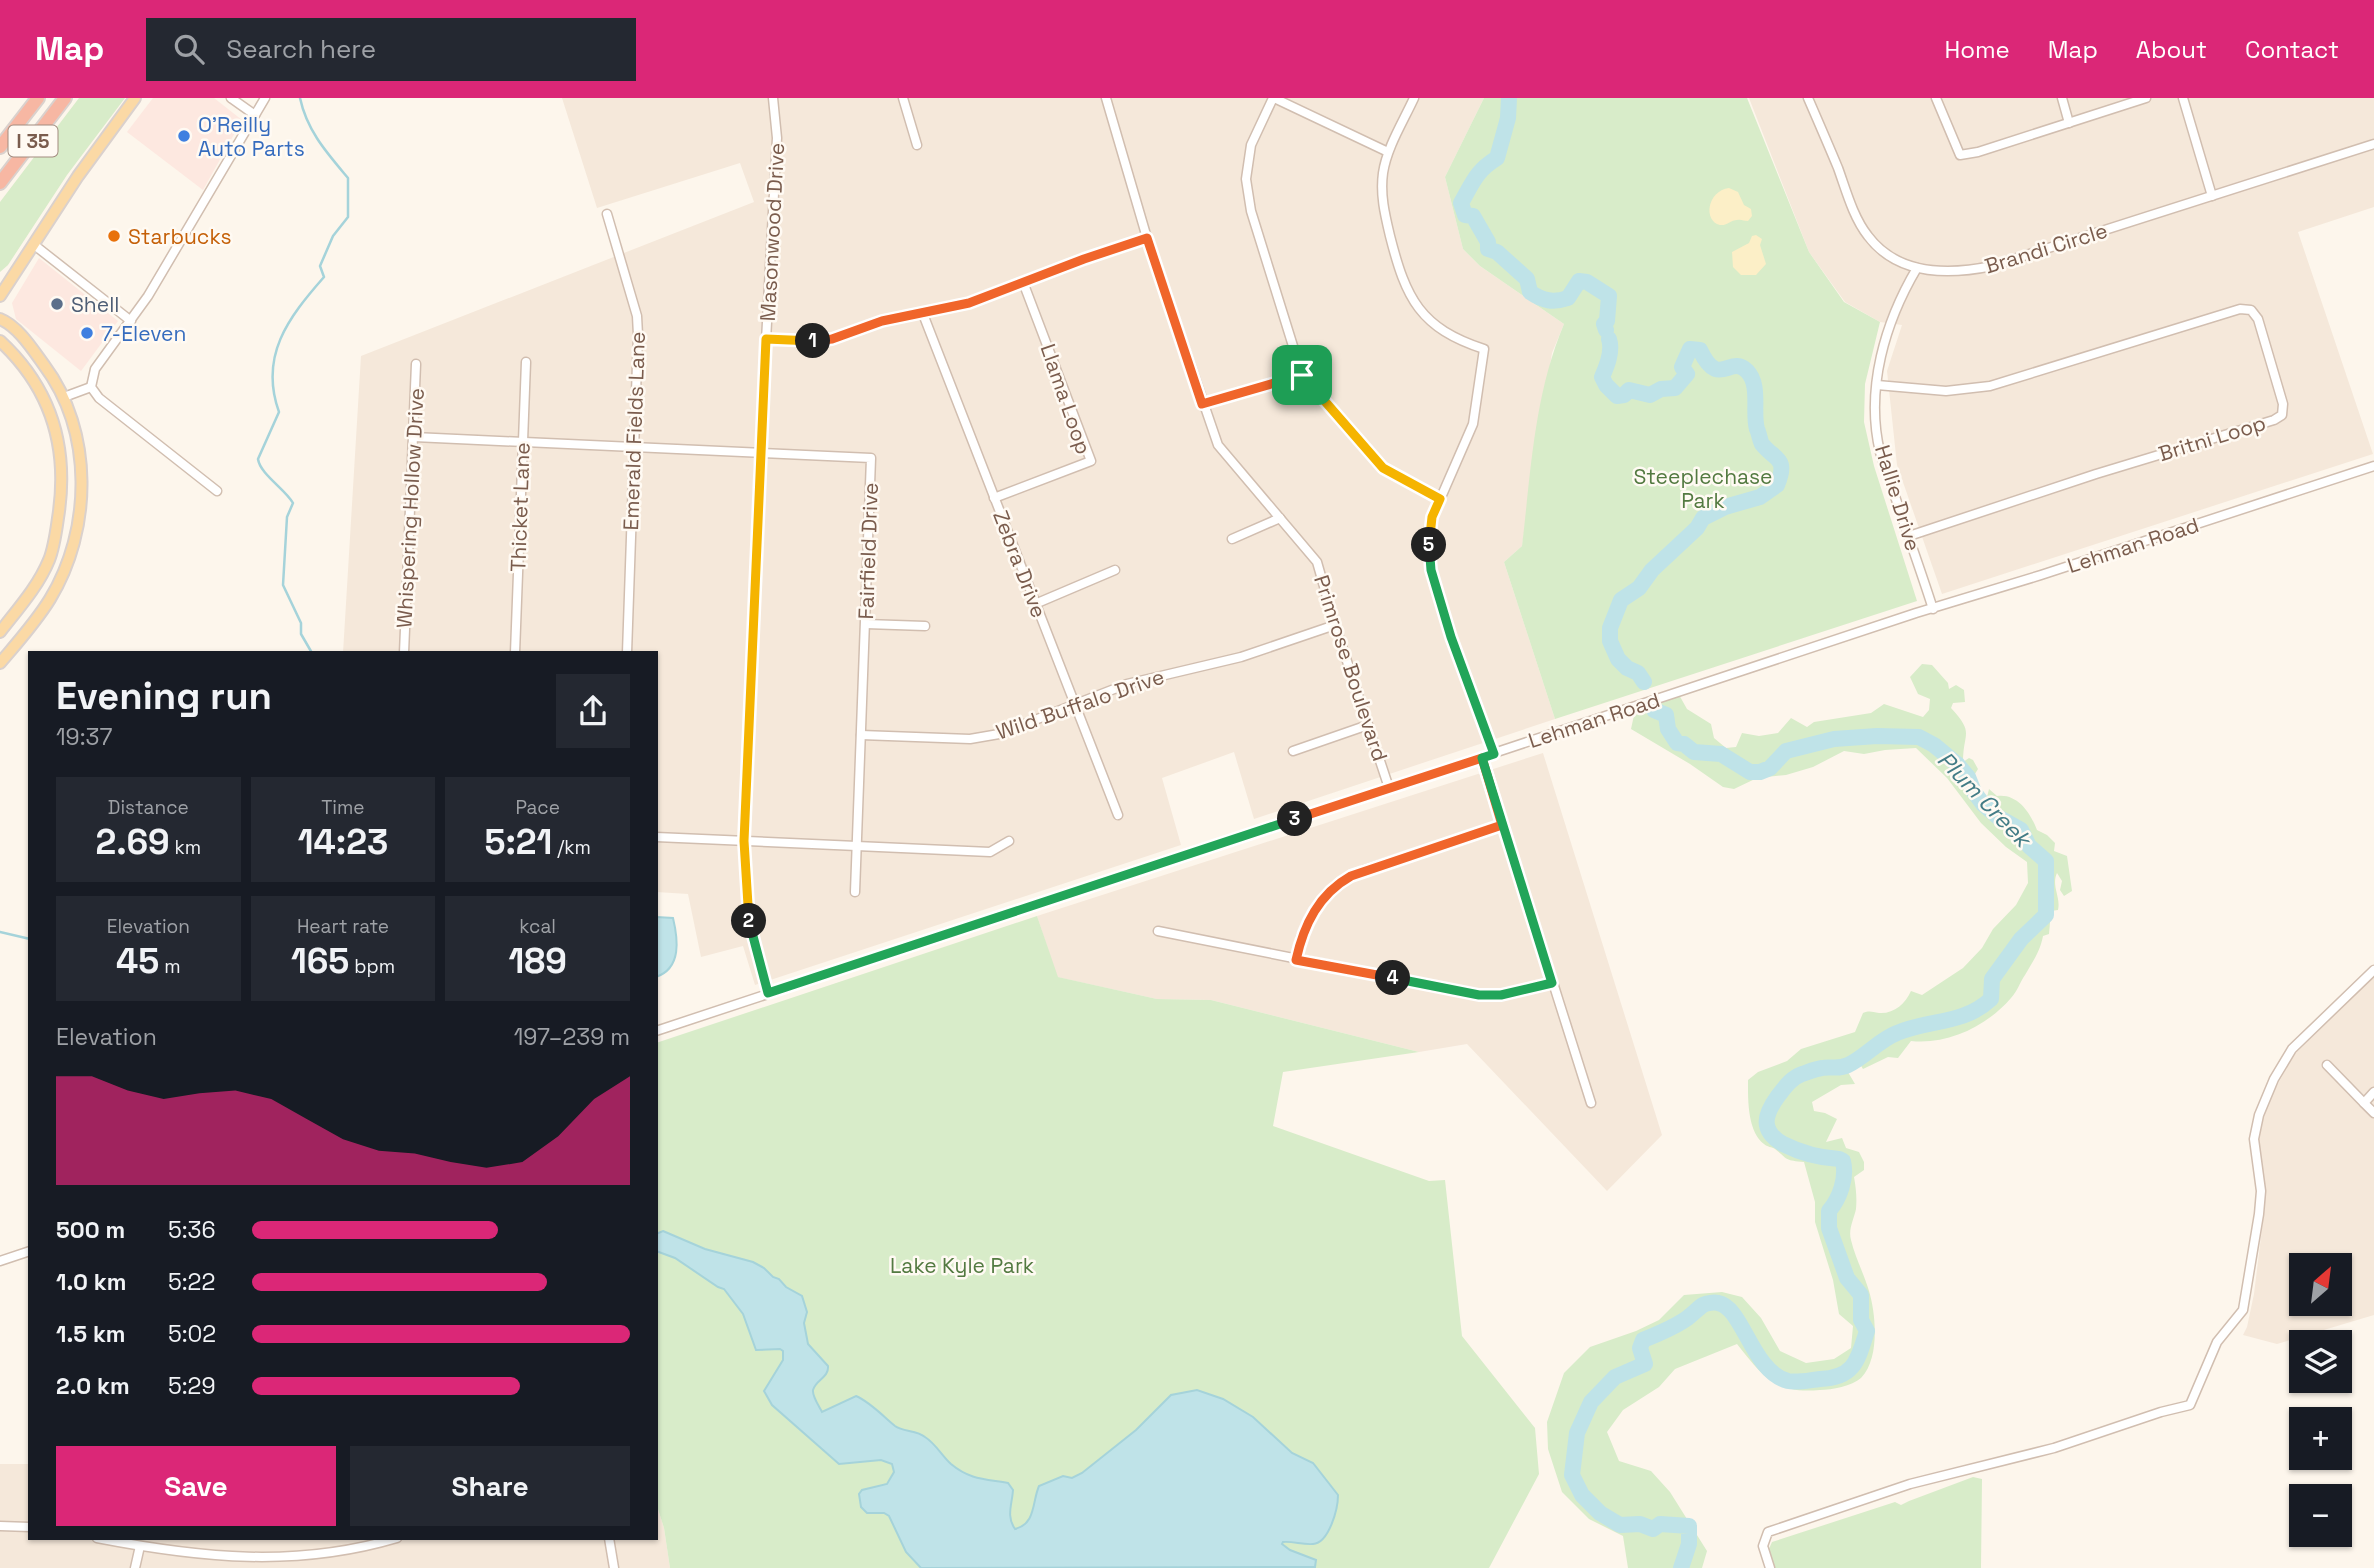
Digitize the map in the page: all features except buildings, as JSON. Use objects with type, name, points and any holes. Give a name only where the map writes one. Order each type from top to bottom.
[{"type":"highway","name":"I 35","points":[[0,147],[38,98]]},
{"type":"highway","name":"I 35","points":[[0,183],[65,98]]},
{"type":"main road","points":[[0,296],[6,279],[135,98]]},
{"type":"main road","points":[[0,319],[27,343],[64,397],[78,442],[82,478],[81,506],[75,540],[64,573],[49,600],[0,663]]},
{"type":"main road","points":[[0,341],[16,356],[34,381],[48,410],[60,448],[63,490],[49,561],[30,593],[0,632]]},
{"type":"street","points":[[231,98],[255,115]]},
{"type":"street","points":[[217,491],[99,398],[91,387],[94,369],[131,321],[265,98]]},
{"type":"street","name":"Masonwood Drive","points":[[768,993],[749,923],[744,841],[760,451],[777,138],[773,98]]},
{"type":"street","points":[[904,98],[917,145]]},
{"type":"street","name":"Primrose Boulevard","points":[[1106,98],[1147,238],[1218,445],[1317,562],[1389,788]]},
{"type":"street","points":[[1388,152],[1273,98],[1251,145],[1246,179],[1251,211],[1302,375],[1383,468],[1440,499]]},
{"type":"street","points":[[1414,98],[1388,152],[1381,199],[1400,272],[1413,301],[1435,326],[1448,335],[1484,349],[1473,424],[1432,517],[1429,535],[1431,570],[1451,637],[1494,754]]},
{"type":"street","name":"Brandi Circle","points":[[1808,98],[1856,215],[1867,235],[1892,257],[1917,268],[1946,273],[1992,266],[2374,144]]},
{"type":"street","points":[[1937,98],[1960,155],[1978,152],[2146,98]]},
{"type":"street","points":[[2062,98],[2069,123]]},
{"type":"street","points":[[2183,98],[2212,196]]},
{"type":"street","name":"Emerald Fields Lane","points":[[607,214],[636,316],[638,335],[626,651]]},
{"type":"street","points":[[766,339],[832,339],[882,321],[969,303],[1147,238]]},
{"type":"street","points":[[33,244],[131,321]]},
{"type":"street","name":"Hallie Drive","points":[[1917,268],[1888,326],[1881,355],[1876,411],[1880,451],[1933,608]]},
{"type":"street","name":"Llama Loop","points":[[994,498],[1091,461],[1023,282]]},
{"type":"street","name":"Britni Loop","points":[[1877,385],[1946,391],[1990,386],[2240,309],[2251,310],[2258,319],[2284,404],[2282,415],[2274,420],[2096,474],[1909,536]]},
{"type":"street","name":"Zebra Drive","points":[[923,314],[1118,815]]},
{"type":"street","name":"Thicket Lane","points":[[515,651],[526,362]]},
{"type":"street","name":"Whispering Hollow Drive","points":[[404,651],[416,364]]},
{"type":"street","points":[[1202,404],[1302,375]]},
{"type":"street","points":[[64,397],[91,387]]},
{"type":"street","name":"Fairfield Drive","points":[[414,437],[871,457],[855,892]]},
{"type":"street","name":"Lehman Road","points":[[658,1030],[1933,608],[2374,466]]},
{"type":"street","points":[[1232,539],[1280,518]]},
{"type":"street","points":[[1035,604],[1115,570]]},
{"type":"street","points":[[866,624],[925,626]]},
{"type":"street","name":"Wild Buffalo Drive","points":[[861,735],[970,739],[999,734],[1127,684],[1241,657],[1335,625]]},
{"type":"street","points":[[1293,751],[1367,725]]},
{"type":"street","points":[[1482,758],[1591,1103]]},
{"type":"street","points":[[1296,960],[1301,937],[1310,917],[1336,884],[1364,870],[1502,825]]},
{"type":"street","points":[[658,837],[990,852],[1009,841]]},
{"type":"street","points":[[1158,931],[1479,995],[1501,995],[1552,983]]},
{"type":"street","points":[[1770,1568],[1763,1546],[1768,1532],[1910,1484],[2054,1448],[2190,1405],[2217,1342],[2243,1310],[2261,1191],[2254,1139],[2259,1115],[2274,1079],[2292,1049],[2374,970]]},
{"type":"street","points":[[2327,1065],[2374,1112]]},
{"type":"street","points":[[2364,1103],[2374,1092]]},
{"type":"street","points":[[0,1261],[28,1252]]},
{"type":"street","points":[[0,1527],[28,1527]]},
{"type":"street","points":[[108,1540],[211,1561],[257,1567]]},
{"type":"street","points":[[319,1563],[354,1555],[392,1540]]},
{"type":"street","points":[[609,1540],[614,1568]]},
{"type":"street","points":[[135,1568],[139,1546]]},
{"type":"shaded area","points":[[153,98],[214,98],[242,120],[203,190],[127,132]]},
{"type":"shaded area","points":[[562,98],[1484,98],[1445,177],[1463,249],[1480,266],[1564,324],[1552,353],[1522,546],[1504,562],[1555,719],[1254,819],[1234,752],[1162,778],[1181,845],[755,985],[743,946],[701,957],[688,894],[658,892],[658,651],[343,651],[361,356],[754,202],[740,163],[597,208]]},
{"type":"shaded area","points":[[1749,98],[2374,98],[2374,207],[2298,232],[2373,454],[1942,594],[1897,465],[1887,371],[1902,325],[1880,322],[1845,302],[1809,252]]},
{"type":"shaded area","points":[[39,258],[118,321],[81,371],[16,319],[12,303]]},
{"type":"shaded area","points":[[1543,753],[1662,1135],[1607,1191],[1467,1044],[1419,1052],[1211,1000],[1157,999],[1057,977],[1037,916]]},
{"type":"shaded area","points":[[2374,976],[2374,1315],[2324,1330],[2289,1330],[2289,1340],[2277,1344],[2243,1335],[2254,1294],[2265,1204],[2258,1137],[2266,1106],[2293,1056]]},
{"type":"shaded area","points":[[0,1464],[28,1464],[28,1540],[658,1540],[658,1509],[664,1528],[670,1568],[0,1568]]},
{"type":"green space","points":[[79,98],[125,98],[67,175],[8,265],[0,272],[0,202]]},
{"type":"green space","name":"Steeplechase Park","points":[[1484,98],[1747,98],[1809,252],[1844,302],[1880,322],[1865,384],[1864,422],[1874,466],[1917,601],[1555,719],[1504,562],[1522,546],[1540,406],[1546,378],[1564,324],[1480,266],[1463,249],[1445,177]]},
{"type":"green space","points":[[1922,664],[1932,665],[1948,683],[1949,689],[1956,685],[1964,690],[1965,702],[1953,703],[1951,708],[1965,729],[1963,762],[1969,758],[1978,769],[1973,777],[1976,789],[1986,801],[1989,789],[1997,796],[2011,798],[2023,806],[2037,830],[2055,843],[2054,851],[2067,856],[2072,891],[2064,896],[2060,890],[2062,881],[2057,873],[2055,882],[2058,910],[2051,911],[2049,934],[2043,936],[2036,956],[2013,996],[1990,1017],[1953,1037],[1911,1041],[1898,1058],[1888,1057],[1863,1069],[1857,1059],[1845,1067],[1855,1084],[1841,1085],[1812,1102],[1814,1111],[1837,1119],[1826,1142],[1842,1138],[1846,1148],[1859,1152],[1864,1162],[1864,1170],[1854,1177],[1856,1209],[1850,1236],[1869,1291],[1873,1312],[1875,1336],[1871,1360],[1867,1370],[1857,1381],[1836,1388],[1805,1391],[1781,1386],[1763,1375],[1737,1344],[1675,1369],[1659,1387],[1623,1410],[1607,1432],[1619,1461],[1651,1471],[1670,1492],[1707,1551],[1702,1568],[1628,1568],[1623,1536],[1589,1519],[1562,1492],[1548,1449],[1547,1422],[1564,1373],[1590,1347],[1659,1320],[1684,1295],[1722,1292],[1742,1297],[1761,1318],[1780,1351],[1806,1363],[1834,1359],[1851,1348],[1853,1326],[1839,1314],[1833,1280],[1815,1222],[1815,1202],[1804,1162],[1787,1159],[1758,1138],[1751,1123],[1748,1080],[1758,1072],[1787,1061],[1801,1049],[1855,1032],[1863,1013],[1894,1010],[1906,1000],[1911,991],[1922,995],[1963,968],[1982,948],[1993,929],[2016,905],[2028,883],[2027,862],[2006,847],[1981,823],[1947,778],[1916,748],[1864,754],[1844,751],[1813,767],[1786,775],[1757,778],[1734,789],[1723,787],[1631,729],[1636,706],[1678,693],[1687,709],[1711,724],[1714,738],[1726,748],[1736,747],[1742,733],[1759,736],[1778,733],[1791,718],[1807,727],[1814,722],[1871,713],[1884,704],[1923,717],[1929,710],[1930,699],[1918,694],[1910,677]]},
{"type":"green space","name":"Lake Kyle Park","points":[[1037,916],[1058,977],[1157,999],[1211,1000],[1419,1052],[1283,1072],[1273,1126],[1429,1181],[1445,1180],[1462,1336],[1535,1428],[1539,1474],[1489,1568],[670,1568],[664,1528],[658,1509],[658,1042]]},
{"type":"green space","points":[[1973,1477],[1982,1479],[1981,1568],[1775,1568],[1768,1551],[1772,1542],[1895,1502],[1901,1505]]},
{"type":"sand","points":[[1729,188],[1738,192],[1744,205],[1751,209],[1752,216],[1748,221],[1735,220],[1720,225],[1711,218],[1710,206],[1716,194]]},
{"type":"sand","points":[[1756,235],[1762,239],[1760,245],[1766,264],[1756,275],[1741,275],[1733,267],[1732,252],[1749,243],[1752,236]]},
{"type":"water","points":[[658,917],[673,918],[677,944],[674,960],[664,973],[658,976]]},
{"type":"water","points":[[663,1231],[705,1249],[753,1262],[802,1296],[807,1312],[804,1323],[808,1344],[828,1366],[828,1370],[813,1390],[822,1412],[856,1396],[895,1426],[925,1437],[951,1464],[965,1473],[1008,1483],[1013,1490],[1010,1515],[1015,1529],[1030,1517],[1039,1486],[1063,1476],[1072,1478],[1082,1473],[1136,1430],[1171,1395],[1197,1390],[1223,1399],[1253,1417],[1292,1453],[1313,1463],[1338,1495],[1334,1516],[1324,1538],[1313,1544],[1282,1544],[1316,1560],[1315,1567],[921,1568],[906,1552],[889,1516],[884,1513],[867,1513],[861,1507],[859,1494],[862,1490],[887,1484],[894,1472],[892,1464],[881,1460],[839,1464],[772,1405],[764,1391],[783,1360],[783,1351],[756,1350],[743,1314],[724,1289],[675,1258],[658,1252],[658,1233]]},
{"type":"waterway","points":[[300,98],[313,131],[348,178],[348,217],[333,236],[320,266],[324,277],[299,308],[280,339],[273,373],[279,412],[258,459],[263,470],[293,503],[287,517],[283,585],[301,623],[301,634],[311,651]]},
{"type":"waterway","name":"Plum Creek","points":[[1509,98],[1508,118],[1497,158],[1480,172],[1461,203],[1465,215],[1473,216],[1488,242],[1488,249],[1497,252],[1527,279],[1530,292],[1535,295],[1553,301],[1568,298],[1579,281],[1587,282],[1609,296],[1607,321],[1604,324],[1606,330]]},
{"type":"waterway","name":"Plum Creek","points":[[1609,339],[1610,353],[1602,377],[1617,396],[1624,395],[1629,390],[1650,395],[1661,389],[1675,388],[1687,374],[1682,367],[1690,349],[1700,350],[1713,368],[1719,370],[1735,366],[1747,371],[1754,384],[1756,422],[1762,444],[1781,464],[1777,485],[1760,497],[1725,507],[1703,518],[1697,528],[1652,570],[1639,588],[1621,600],[1610,628],[1610,641],[1618,659],[1627,668],[1638,673],[1644,682]]},
{"type":"waterway","name":"Plum Creek","points":[[1654,710],[1666,715],[1668,729],[1677,743],[1684,744],[1694,752],[1721,754],[1750,772],[1770,768],[1786,751],[1834,739],[1919,737],[1934,745],[1958,765],[1983,804],[1998,817],[2021,830],[2029,846],[2046,861],[2046,915],[2021,939],[1992,979],[1991,999],[1969,1013],[1897,1033],[1844,1066],[1819,1068],[1798,1076],[1791,1080],[1770,1109],[1767,1127],[1775,1139],[1804,1152],[1843,1161],[1843,1181],[1829,1211],[1829,1228],[1847,1278],[1861,1295],[1861,1320],[1867,1331],[1861,1350],[1848,1371],[1832,1378],[1788,1381],[1765,1366],[1727,1307],[1710,1303],[1703,1305],[1676,1325],[1643,1340],[1640,1348],[1645,1364],[1615,1377],[1591,1402],[1577,1433],[1572,1475],[1582,1495],[1600,1513],[1620,1525],[1640,1524],[1653,1529],[1660,1524],[1689,1526],[1689,1544],[1681,1568]]},
{"type":"waterway","points":[[0,932],[28,939]]},
{"type":"place","name":"O'Reilly Auto Parts","points":[[184,136]]},
{"type":"place","name":"Starbucks","points":[[114,236]]},
{"type":"place","name":"Shell","points":[[57,304]]},
{"type":"place","name":"7-Eleven","points":[[87,333]]},
{"type":"route","points":[[1302,375],[1202,404],[1147,238],[969,303],[882,321],[832,339],[766,339],[744,841],[749,923],[768,993],[1482,758],[1502,825],[1364,870],[1336,884],[1310,917],[1301,937],[1296,960],[1479,995],[1501,995],[1552,983],[1482,758],[1494,754],[1451,637],[1431,570],[1429,535],[1432,517],[1440,499],[1383,468],[1302,375]]}]
